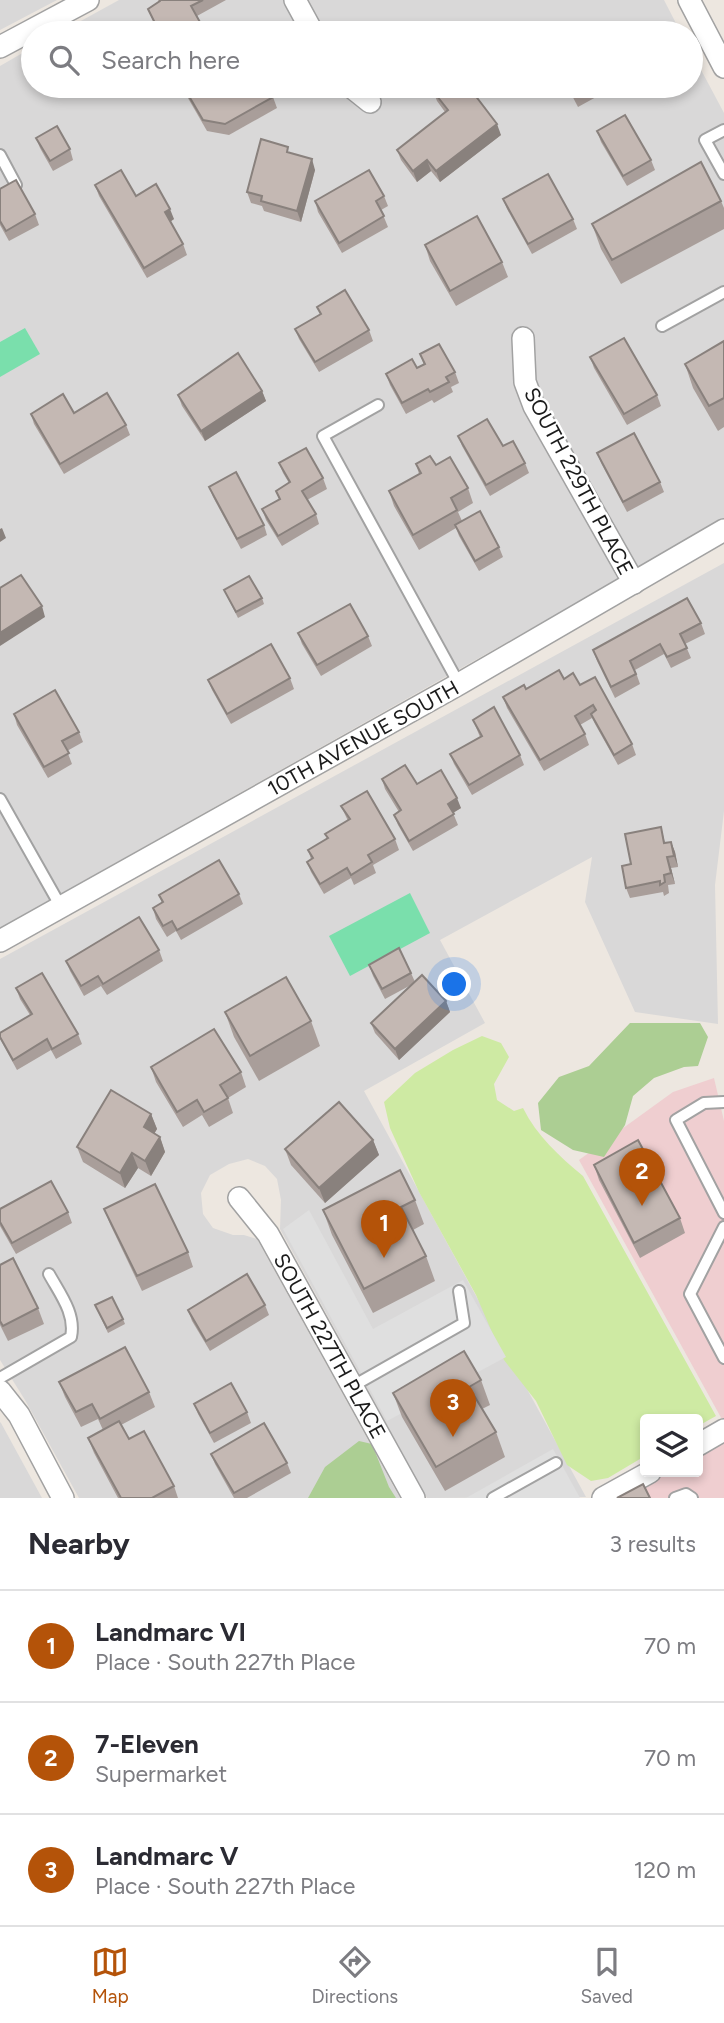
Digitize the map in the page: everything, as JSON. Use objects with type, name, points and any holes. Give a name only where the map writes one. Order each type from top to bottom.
[{"type":"street","points":[[49,21],[88,0]]},
{"type":"street","points":[[295,0],[306,21]]},
{"type":"street","points":[[689,0],[700,21]]},
{"type":"street","points":[[703,27],[724,67]]},
{"type":"street","points":[[0,47],[21,36]]},
{"type":"street","points":[[365,98],[370,102]]},
{"type":"street","name":"SOUTH 229TH PLACE","points":[[523,338],[525,382],[534,406],[634,583]]},
{"type":"street","name":"10TH AVENUE SOUTH","points":[[0,941],[459,684],[724,530]]},
{"type":"street","name":"SOUTH 227TH PLACE","points":[[239,1198],[268,1234],[414,1498]]},
{"type":"street","points":[[0,1391],[19,1415],[63,1498]]},
{"type":"street","points":[[703,1442],[724,1430]]},
{"type":"street","points":[[603,1498],[641,1477]]},
{"type":"lane","points":[[724,130],[705,140],[724,174]]},
{"type":"lane","points":[[0,155],[16,186]]},
{"type":"lane","points":[[662,326],[724,292]]},
{"type":"lane","points":[[378,405],[323,436],[459,684]]},
{"type":"lane","points":[[0,799],[61,907]]},
{"type":"lane","points":[[724,1102],[705,1103],[676,1120],[724,1213]]},
{"type":"lane","points":[[724,1227],[690,1294],[724,1358]]},
{"type":"lane","points":[[0,1378],[71,1338],[74,1325],[49,1274]]},
{"type":"lane","points":[[353,1386],[464,1323],[460,1292]]},
{"type":"lane","points":[[493,1498],[556,1463]]},
{"type":"lane","points":[[676,1498],[686,1494],[692,1498]]},
{"type":"shaded area","points":[[0,0],[57,0],[0,30]]},
{"type":"shaded area","points":[[119,0],[664,0],[675,21],[81,21]]},
{"type":"shaded area","points":[[21,54],[21,98],[703,98],[703,74],[724,113],[724,520],[0,928],[0,66]]},
{"type":"shaded area","points":[[724,563],[724,811],[715,885],[718,1024],[635,1012],[585,902],[592,857],[440,940],[485,1023],[364,1091],[586,1497],[427,1498],[280,1229],[281,1200],[277,1179],[265,1166],[248,1159],[229,1164],[210,1175],[201,1193],[203,1214],[213,1228],[257,1239],[400,1498],[79,1498],[0,1360],[0,959]]},
{"type":"shaded area","points":[[714,1078],[724,1121],[724,1423],[579,1160],[673,1092]]},
{"type":"shaded area","points":[[309,1210],[373,1329],[463,1280],[506,1357],[387,1421],[283,1229]]},
{"type":"shaded area","points":[[1,1423],[42,1498],[0,1498]]},
{"type":"shaded area","points":[[724,1438],[724,1498],[619,1498],[656,1477],[703,1477],[703,1450]]},
{"type":"shaded area","points":[[553,1449],[580,1498],[466,1498]]},
{"type":"green space","points":[[25,328],[40,354],[0,377],[0,342]]},
{"type":"green space","points":[[410,893],[430,933],[350,976],[329,936]]},
{"type":"green space","points":[[630,1023],[700,1023],[708,1037],[698,1066],[684,1067],[654,1078],[633,1096],[625,1125],[604,1157],[573,1150],[541,1130],[538,1103],[559,1077],[589,1066]]},
{"type":"green space","points":[[482,1036],[501,1043],[509,1057],[494,1084],[497,1100],[514,1111],[523,1108],[549,1145],[583,1176],[716,1416],[703,1423],[703,1414],[640,1414],[640,1459],[608,1478],[591,1481],[567,1465],[536,1401],[504,1360],[476,1295],[419,1192],[390,1128],[384,1102],[415,1073]]},
{"type":"green space","points":[[359,1441],[372,1444],[396,1498],[308,1498],[325,1467]]},
{"type":"building","points":[[203,0],[191,6],[199,21],[154,21],[148,9],[160,1]]},
{"type":"building","points":[[190,98],[271,98],[225,124],[203,120]]},
{"type":"building","points":[[439,98],[477,98],[497,124],[436,171],[427,160],[413,171],[397,150],[448,110]]},
{"type":"building","points":[[625,115],[651,160],[623,176],[597,131]]},
{"type":"building","points":[[57,126],[70,149],[50,161],[36,138]]},
{"type":"building","points":[[261,139],[288,147],[287,152],[312,159],[297,211],[261,201],[262,196],[247,192]]},
{"type":"building","points":[[701,162],[721,201],[612,260],[592,224]]},
{"type":"building","points":[[121,170],[136,196],[156,184],[170,209],[165,212],[183,244],[144,268],[95,185]]},
{"type":"building","points":[[369,170],[384,196],[376,201],[384,216],[339,243],[315,201]]},
{"type":"building","points":[[548,174],[573,219],[528,244],[503,199]]},
{"type":"building","points":[[16,180],[35,214],[6,231],[0,221],[0,189]]},
{"type":"building","points":[[477,216],[502,262],[450,291],[425,245]]},
{"type":"building","points":[[345,290],[369,330],[315,362],[295,329],[321,314],[317,307]]},
{"type":"building","points":[[624,338],[657,395],[624,414],[590,357]]},
{"type":"building","points":[[724,341],[724,398],[709,406],[685,364]]},
{"type":"building","points":[[439,344],[455,372],[446,377],[449,382],[430,392],[428,389],[402,403],[386,374],[412,359],[417,368],[425,364],[420,354]]},
{"type":"building","points":[[238,353],[262,391],[201,431],[178,395]]},
{"type":"building","points":[[107,393],[126,425],[60,464],[31,414],[63,394],[74,413]]},
{"type":"building","points":[[487,419],[503,446],[513,441],[525,463],[486,485],[458,436]]},
{"type":"building","points":[[634,433],[660,482],[623,502],[597,453]]},
{"type":"building","points":[[306,448],[323,478],[302,491],[316,514],[278,536],[262,509],[280,499],[276,491],[290,482],[279,463]]},
{"type":"building","points":[[430,456],[436,465],[450,457],[468,488],[451,498],[457,510],[413,535],[389,491],[421,473],[416,464]]},
{"type":"building","points":[[236,472],[264,525],[237,539],[209,487]]},
{"type":"building","points":[[480,511],[499,547],[475,561],[455,525]]},
{"type":"building","points":[[21,575],[42,606],[0,633],[0,588]]},
{"type":"building","points":[[249,576],[262,598],[236,612],[224,590]]},
{"type":"building","points":[[687,598],[701,623],[680,634],[687,648],[667,657],[660,644],[630,661],[636,674],[611,687],[593,650]]},
{"type":"building","points":[[350,604],[368,636],[317,665],[298,633]]},
{"type":"building","points":[[271,644],[290,678],[227,714],[208,680]]},
{"type":"building","points":[[559,670],[564,679],[573,673],[580,685],[595,677],[632,744],[614,755],[591,714],[596,710],[593,705],[575,716],[585,734],[540,760],[503,697],[524,685],[526,689]]},
{"type":"building","points":[[55,690],[79,732],[62,741],[69,753],[44,767],[14,714]]},
{"type":"building","points":[[494,707],[520,755],[469,785],[450,754],[482,736],[473,720]]},
{"type":"building","points":[[405,765],[417,784],[441,770],[457,798],[448,804],[454,814],[409,841],[394,815],[401,810],[382,779]]},
{"type":"building","points":[[367,791],[395,839],[368,855],[372,862],[351,875],[347,868],[320,884],[307,862],[313,858],[308,850],[328,838],[325,834],[350,819],[341,806]]},
{"type":"building","points":[[661,827],[664,843],[671,842],[674,856],[667,857],[671,873],[664,875],[665,882],[660,885],[660,881],[626,888],[622,866],[631,864],[625,834]]},
{"type":"building","points":[[219,860],[239,894],[177,930],[172,921],[163,926],[153,908],[163,902],[159,895]]},
{"type":"building","points":[[139,917],[159,950],[103,984],[98,976],[81,986],[66,961]]},
{"type":"building","points":[[399,948],[411,973],[382,989],[369,965]]},
{"type":"building","points":[[42,973],[78,1034],[52,1049],[47,1039],[13,1060],[0,1033],[32,1014],[16,988]]},
{"type":"building","points":[[422,975],[446,1001],[395,1049],[371,1023]]},
{"type":"building","points":[[286,977],[311,1021],[250,1056],[225,1012]]},
{"type":"building","points":[[214,1029],[241,1072],[220,1085],[228,1098],[204,1112],[197,1100],[177,1112],[151,1067]]},
{"type":"building","points":[[111,1090],[151,1114],[144,1127],[160,1137],[145,1161],[132,1153],[120,1173],[77,1147]]},
{"type":"building","points":[[339,1102],[373,1140],[319,1188],[285,1149]]},
{"type":"building","points":[[638,1140],[680,1218],[634,1243],[594,1165]]},
{"type":"building","points":[[400,1170],[415,1200],[401,1207],[426,1256],[364,1289],[323,1210]]},
{"type":"building","points":[[51,1181],[68,1212],[12,1243],[0,1222],[0,1209]]},
{"type":"building","points":[[155,1184],[188,1252],[137,1276],[104,1209]]},
{"type":"building","points":[[13,1258],[38,1308],[3,1326],[0,1321],[0,1265]]},
{"type":"building","points":[[247,1274],[265,1305],[206,1341],[188,1310]]},
{"type":"building","points":[[112,1297],[123,1319],[107,1328],[95,1305]]},
{"type":"building","points":[[125,1347],[149,1392],[100,1419],[92,1404],[76,1412],[59,1382]]},
{"type":"building","points":[[464,1351],[481,1380],[469,1387],[496,1432],[436,1467],[393,1393]]},
{"type":"building","points":[[231,1383],[247,1412],[210,1433],[194,1404]]},
{"type":"building","points":[[119,1421],[129,1439],[144,1431],[174,1486],[152,1498],[121,1498],[88,1438]]},
{"type":"building","points":[[264,1423],[287,1463],[234,1493],[211,1454]]},
{"type":"building","points":[[643,1484],[650,1498],[617,1498]]},
{"type":"place","name":"7-Eleven","points":[[642,1206]]},
{"type":"place","name":"Landmarc VI","points":[[384,1258]]},
{"type":"place","name":"Landmarc V","points":[[453,1437]]}]
